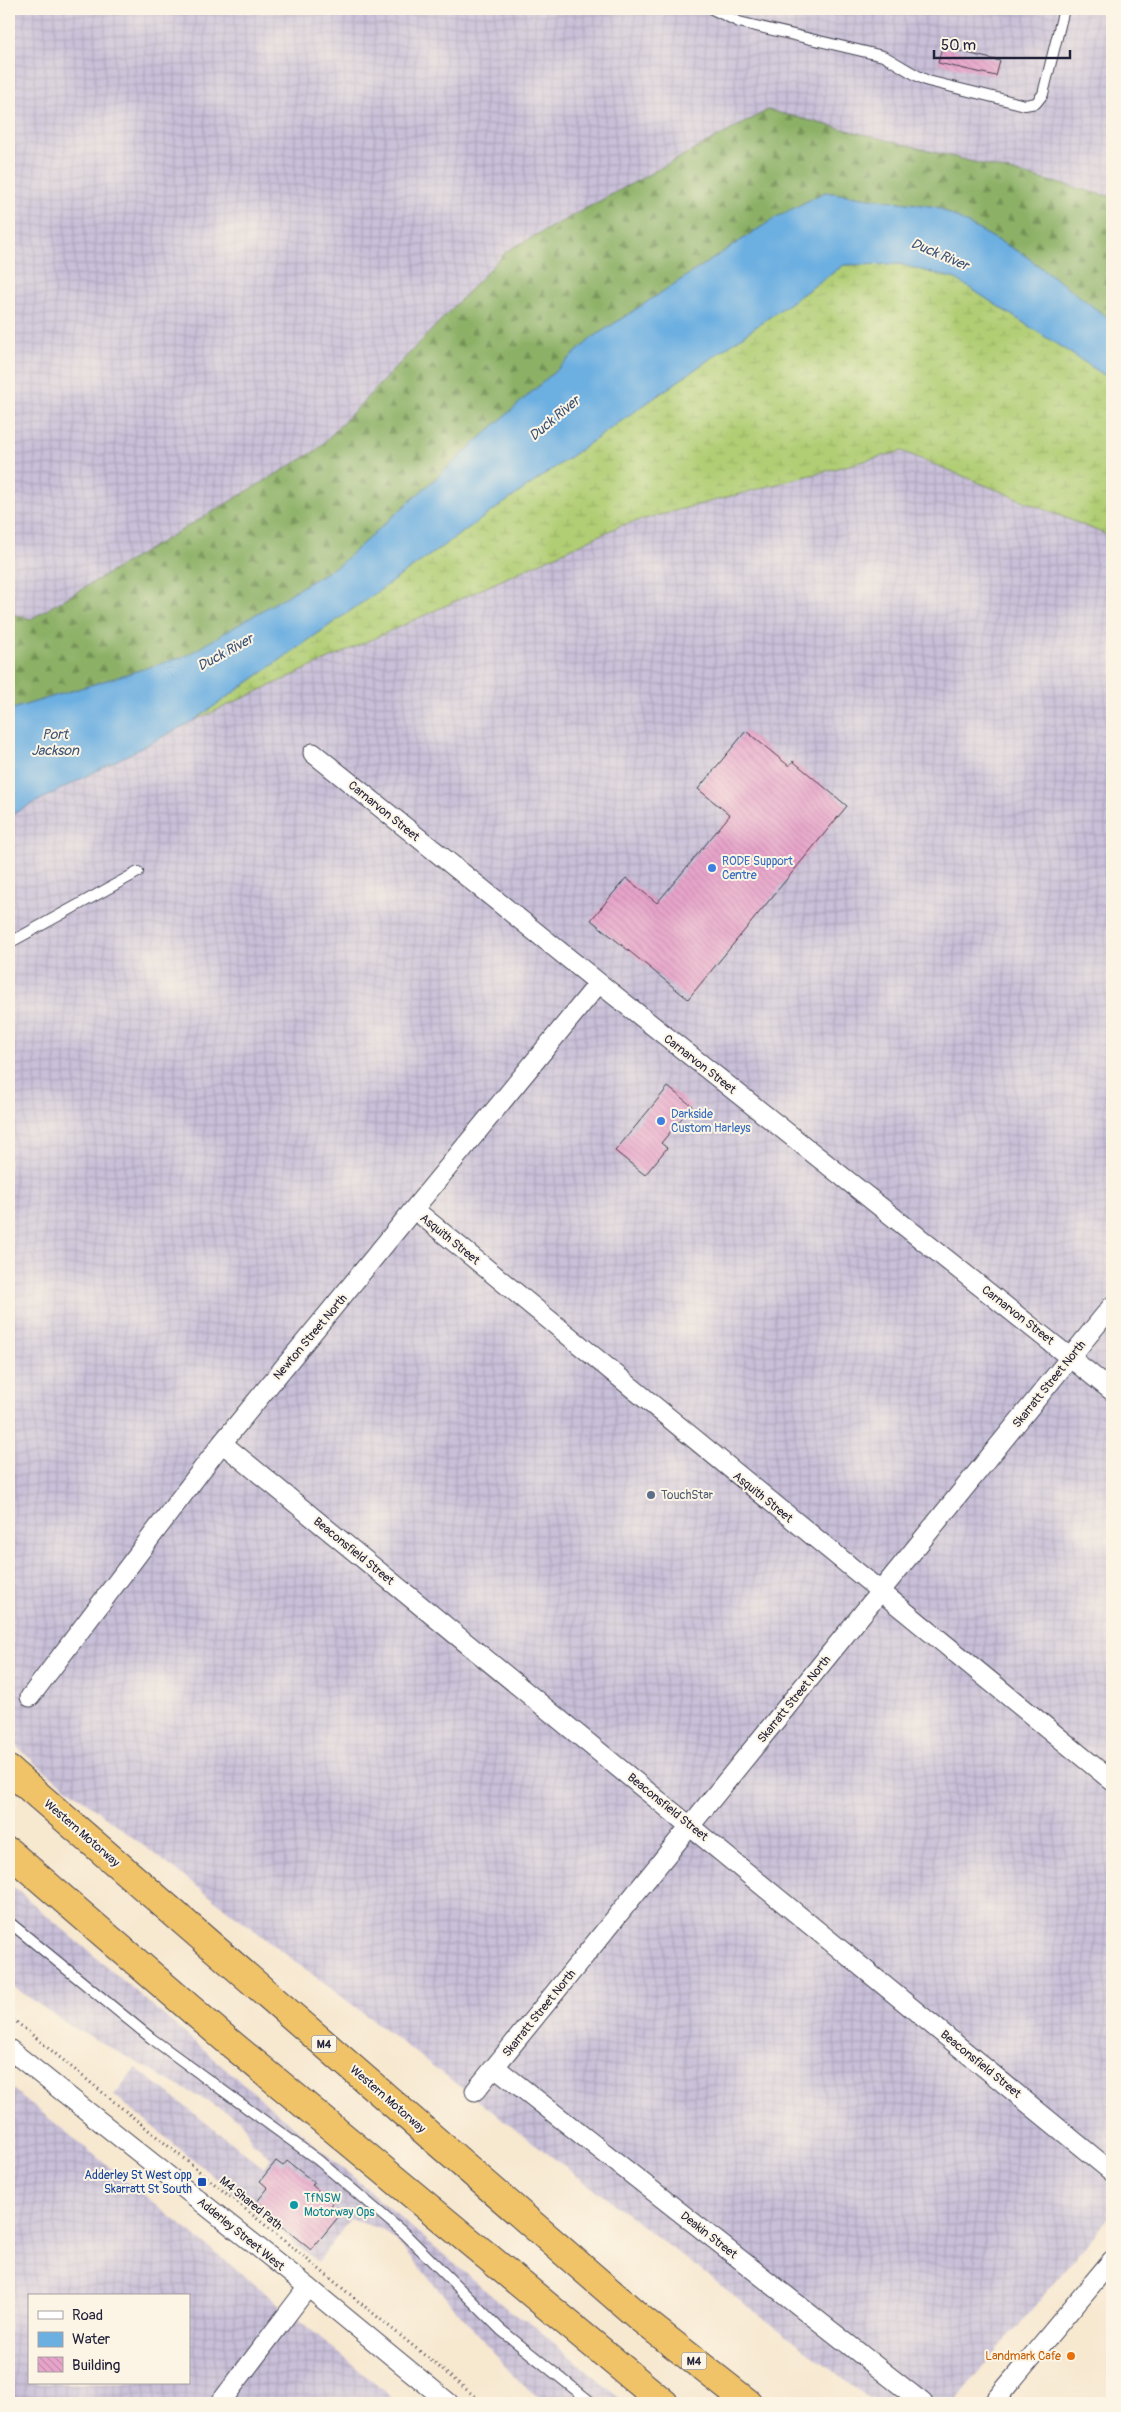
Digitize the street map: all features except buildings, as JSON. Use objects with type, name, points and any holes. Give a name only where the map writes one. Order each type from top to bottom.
[{"type":"highway","name":"Western Motorway","points":[[9,1770],[640,2318],[748,2403]]},
{"type":"highway","points":[[9,1852],[229,2042],[664,2403]]},
{"type":"street","name":"Carnarvon Street","points":[[313,753],[1112,1391]]},
{"type":"street","name":"Newton Street North","points":[[30,1697],[222,1443],[415,1210],[599,983]]},
{"type":"street","name":"Asquith Street","points":[[415,1210],[1112,1782]]},
{"type":"street","name":"Skarratt Street North","points":[[475,2091],[1112,1306]]},
{"type":"street","name":"Beaconsfield Street","points":[[222,1443],[1112,2172]]},
{"type":"street","name":"Adderley Street West","points":[[9,2049],[308,2287],[449,2403]]},
{"type":"street","name":"Deakin Street","points":[[495,2067],[923,2403]]},
{"type":"street","points":[[993,2403],[1112,2260]]},
{"type":"street","points":[[220,2403],[308,2287]]},
{"type":"lane","points":[[712,9],[739,22],[883,56],[928,81],[1025,105],[1036,103],[1043,94],[1064,9]]},
{"type":"lane","points":[[9,943],[138,872]]},
{"type":"lane","points":[[9,1922],[151,2038],[318,2160],[405,2234],[501,2330],[592,2403]]},
{"type":"path","name":"M4 Shared Path","points":[[9,2016],[483,2403]]},
{"type":"shaded area","points":[[9,9],[1112,9],[1112,197],[768,110],[507,251],[317,450],[31,619],[9,613]]},
{"type":"shaded area","points":[[902,451],[1112,537],[1112,2214],[953,2403],[875,2403],[35,1763],[9,1740],[9,816],[193,721],[622,525]]},
{"type":"shaded area","points":[[9,1883],[513,2314],[527,2320],[625,2403],[546,2403],[518,2381],[396,2240],[383,2230],[350,2219],[318,2262],[114,2095],[136,2068],[264,2168],[271,2158],[252,2142],[241,2120],[69,2025],[9,1984]]},
{"type":"shaded area","points":[[9,2086],[315,2333],[398,2403],[9,2403]]},
{"type":"green space","points":[[768,110],[1112,197],[1112,321],[1023,254],[937,207],[825,192],[775,218],[592,338],[340,564],[186,656],[9,710],[9,613],[31,619],[317,450],[507,251]]},
{"type":"green space","points":[[899,264],[956,279],[1112,380],[1112,537],[902,451],[622,525],[193,721],[844,265]]},
{"type":"water","name":"Port Jackson","points":[[825,192],[937,207],[1023,254],[1112,321],[1112,380],[956,279],[899,264],[844,265],[193,721],[9,816],[9,710],[186,656],[340,564],[592,338],[775,218]]},
{"type":"place","name":"RODE Support Centre","points":[[712,868]]},
{"type":"place","name":"Darkside Custom Harleys","points":[[661,1121]]},
{"type":"place","name":"TouchStar","points":[[651,1495]]},
{"type":"place","name":"Adderley St West opp Skarratt St South","points":[[202,2182]]},
{"type":"place","name":"TfNSW Motorway Ops","points":[[294,2205]]},
{"type":"place","name":"Landmark Cafe","points":[[1071,2356]]},
{"type":"water label","name":"Duck River","points":[[940,254]]},
{"type":"water label","name":"Duck River","points":[[554,418]]},
{"type":"water label","name":"Duck River","points":[[225,652]]}]
